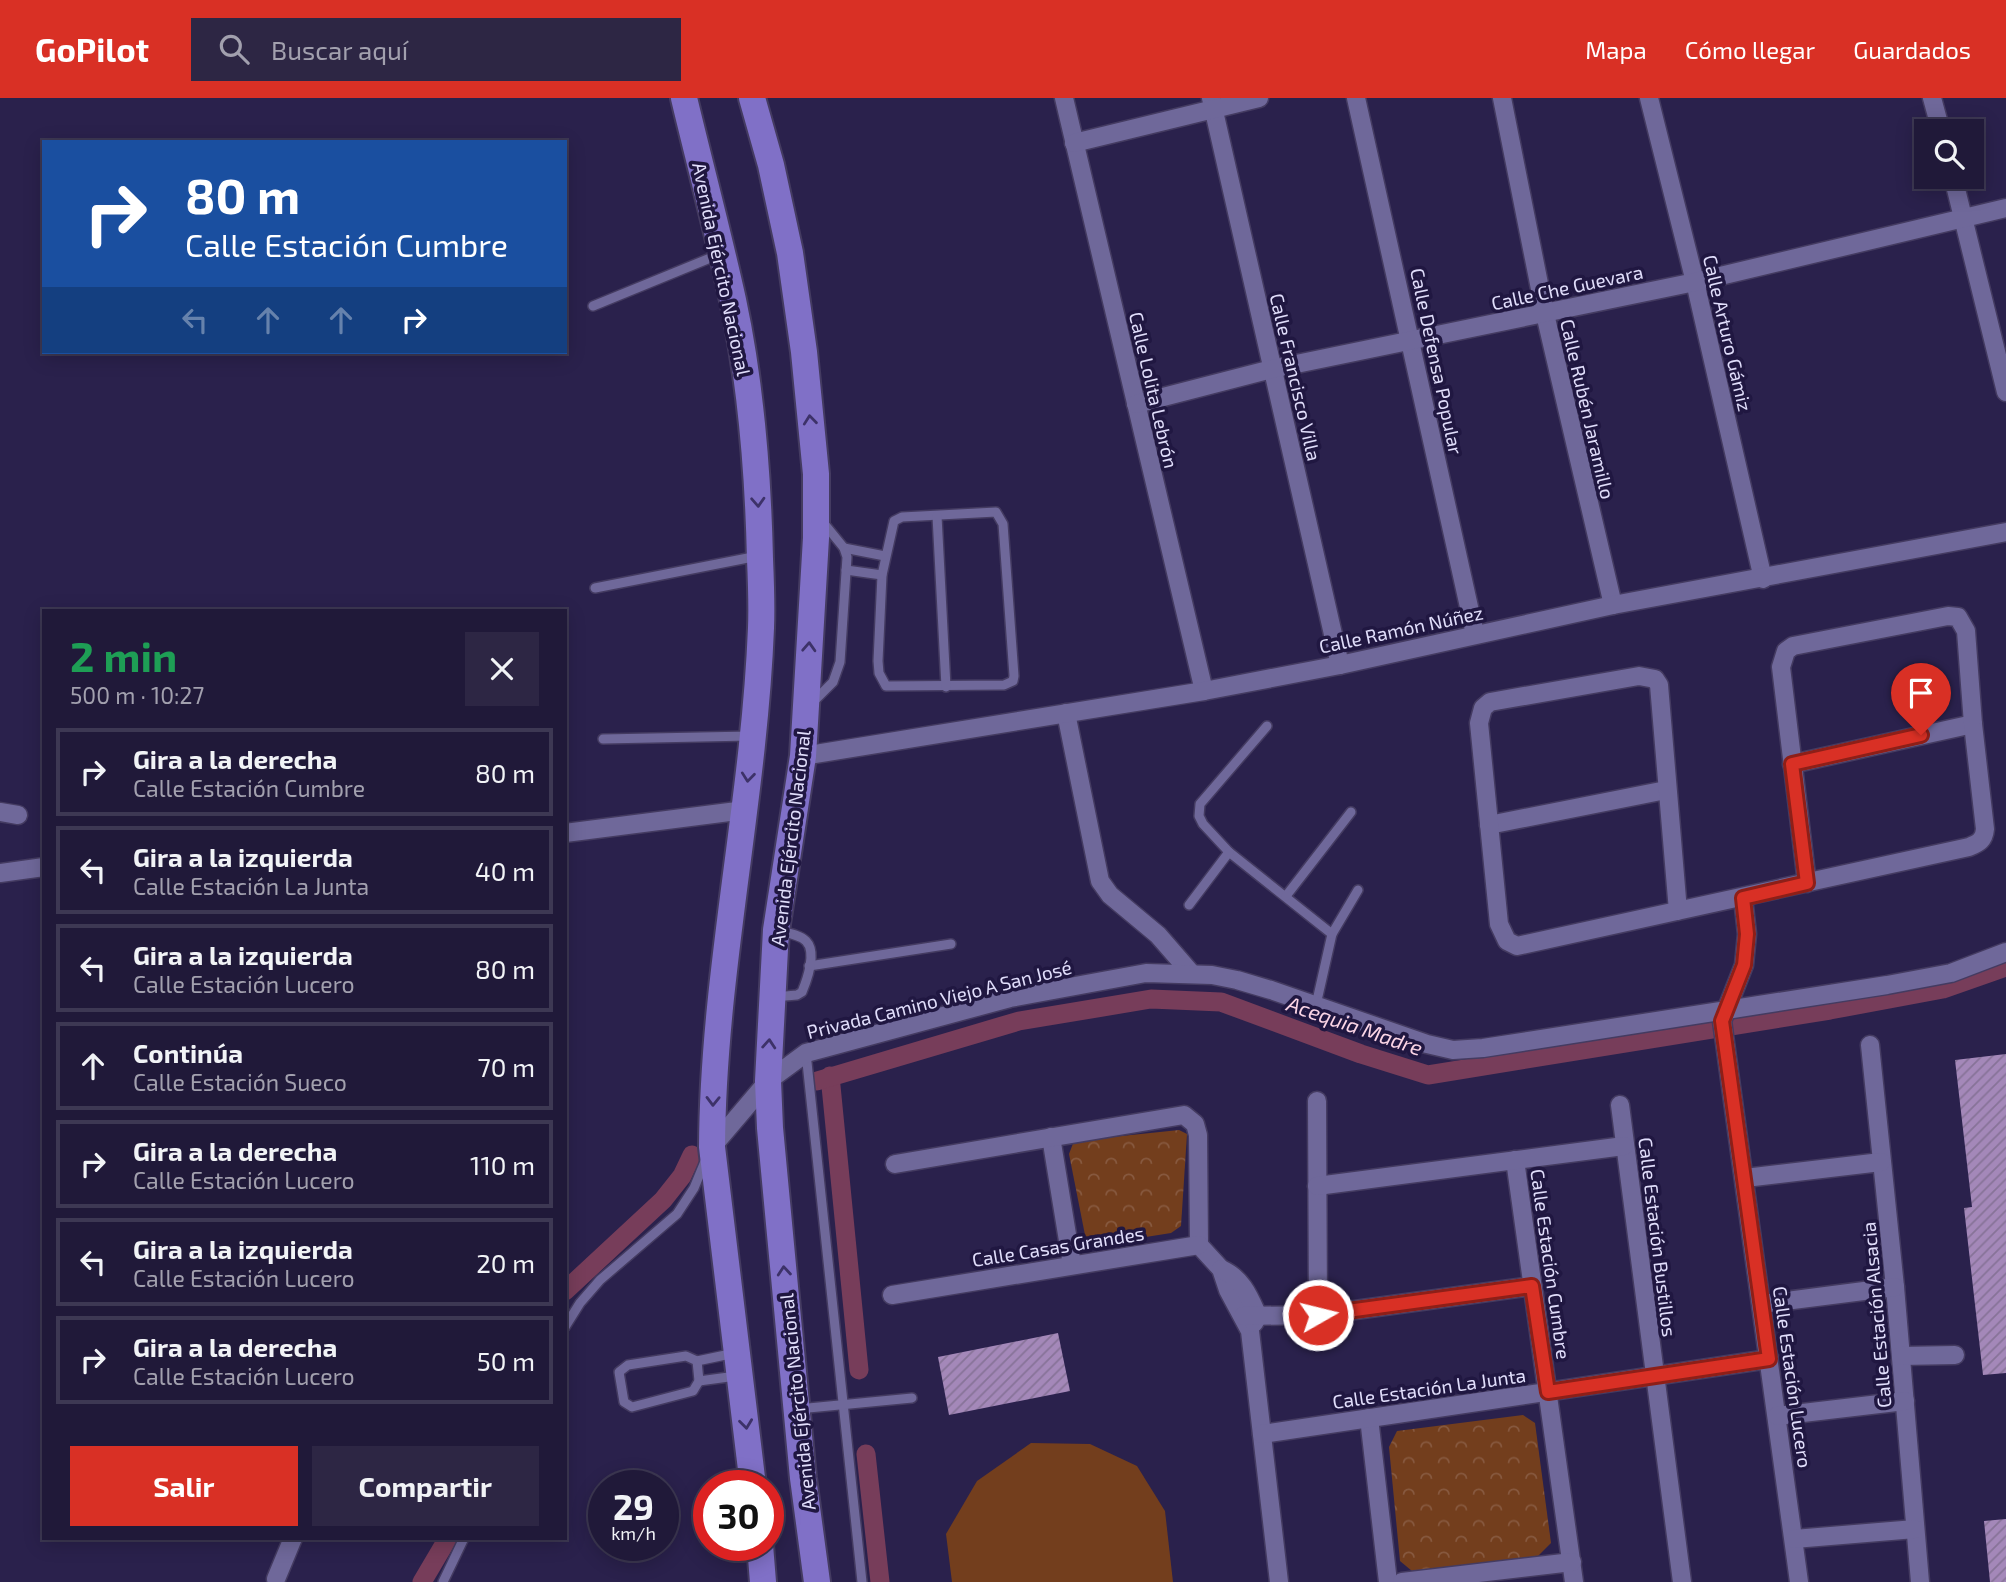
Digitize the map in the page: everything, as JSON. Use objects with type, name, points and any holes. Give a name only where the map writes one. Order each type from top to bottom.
[{"type":"main road","name":"Avenida Ejército Nacional","points":[[684,98],[733,301],[749,396],[759,502],[761,627],[745,810],[712,1094],[712,1147],[751,1470]]},
{"type":"main road","name":"Avenida Ejército Nacional","points":[[752,98],[771,165],[790,253],[804,352],[816,474],[803,756],[776,930],[768,1081],[797,1409],[817,1582]]},
{"type":"main road","points":[[761,1561],[763,1582]]},
{"type":"street","name":"Calle Lolita Lebrón","points":[[1064,98],[1204,691]]},
{"type":"street","points":[[1074,143],[1212,103],[1259,98]]},
{"type":"street","name":"Calle Defensa Popular","points":[[1356,98],[1475,634]]},
{"type":"street","name":"Calle Rubén Jaramillo","points":[[1502,98],[1545,314],[1613,605]]},
{"type":"street","name":"Calle Arturo Gámiz","points":[[1649,98],[1695,282],[1763,579]]},
{"type":"street","points":[[1932,98],[1938,119]]},
{"type":"street","name":"Calle Francisco Villa","points":[[1212,103],[1340,665]]},
{"type":"street","points":[[1956,189],[2006,392]]},
{"type":"street","name":"Calle Che Guevara","points":[[1136,404],[1272,369],[1695,282],[2006,208]]},
{"type":"street","name":"Calle Ramón Núñez","points":[[803,756],[1204,691],[1340,665],[1613,605],[2006,533]]},
{"type":"street","points":[[1678,911],[1659,685],[1655,679],[1639,676],[1490,702],[1483,708],[1479,723],[1499,925],[1507,941],[1517,946],[1743,898],[1807,883],[1979,842],[1985,829],[1966,631],[1958,617],[1948,616],[1793,646],[1786,651],[1782,667],[1807,883]]},
{"type":"street","points":[[1066,713],[1100,881],[1110,895],[1158,935],[1191,973]]},
{"type":"street","points":[[1792,764],[1973,724]]},
{"type":"street","points":[[1489,825],[1666,789]]},
{"type":"street","points":[[567,833],[745,810]]},
{"type":"street","points":[[0,873],[42,867]]},
{"type":"street","points":[[1724,1015],[1744,965],[1747,934],[1743,898]]},
{"type":"street","points":[[1724,1015],[1951,973],[2006,952]]},
{"type":"street","name":"Privada Camino Viejo A San José","points":[[712,1147],[768,1081],[806,1054],[1010,998],[1146,972],[1191,973],[1237,980],[1453,1050],[1724,1015]]},
{"type":"street","name":"Calle Estación Lucero","points":[[1724,1015],[1724,1040],[1799,1582]]},
{"type":"street","name":"Calle Estación Alsacia","points":[[1870,1045],[1895,1287],[1920,1582]]},
{"type":"street","points":[[1317,1101],[1318,1315]]},
{"type":"street","name":"Calle Estación Bustillos","points":[[1620,1105],[1682,1582]]},
{"type":"street","points":[[895,1164],[1184,1115],[1195,1124],[1198,1135],[1199,1245],[1220,1269],[1228,1290],[1250,1321],[1279,1582]]},
{"type":"street","points":[[1051,1137],[1072,1265]]},
{"type":"street","points":[[1317,1186],[1624,1146]]},
{"type":"street","name":"Calle Estación Cumbre","points":[[1515,1160],[1574,1582]]},
{"type":"street","points":[[1745,1178],[1881,1162]]},
{"type":"street","name":"Calle Casas Grandes","points":[[892,1295],[1199,1245]]},
{"type":"street","points":[[1250,1321],[1318,1315],[1532,1286]]},
{"type":"street","points":[[1762,1304],[1895,1287]]},
{"type":"street","points":[[1901,1356],[1955,1355]]},
{"type":"street","name":"Calle Estación La Junta","points":[[1262,1434],[1769,1359]]},
{"type":"street","points":[[1777,1416],[1905,1401]]},
{"type":"street","points":[[1369,1418],[1388,1582]]},
{"type":"street","points":[[1794,1539],[1915,1529]]},
{"type":"street","points":[[276,1579],[292,1540]]},
{"type":"street","points":[[1402,1582],[1572,1562]]},
{"type":"lane","points":[[593,306],[721,253]]},
{"type":"lane","points":[[996,512],[1003,524],[1014,676],[1013,681],[1004,685],[889,688],[882,681],[878,660],[882,575],[891,527],[897,518],[937,516],[996,512]]},
{"type":"lane","points":[[806,709],[833,682],[837,673],[846,570],[845,548],[816,514]]},
{"type":"lane","points":[[937,516],[946,687]]},
{"type":"lane","points":[[845,548],[885,556]]},
{"type":"lane","points":[[595,588],[760,556]]},
{"type":"lane","points":[[846,570],[882,575]]},
{"type":"lane","points":[[1267,726],[1200,804],[1199,816],[1229,852],[1332,934]]},
{"type":"lane","points":[[603,739],[752,736]]},
{"type":"lane","points":[[1286,896],[1352,812]]},
{"type":"lane","points":[[1189,905],[1229,852]]},
{"type":"lane","points":[[1315,1005],[1332,934],[1358,890]]},
{"type":"lane","points":[[772,997],[797,995],[802,992],[810,954],[807,941],[802,937],[776,930]]},
{"type":"lane","points":[[809,967],[951,944]]},
{"type":"lane","points":[[806,1054],[862,1582]]},
{"type":"lane","points":[[567,1324],[580,1303],[600,1280],[677,1214],[694,1188],[712,1147]]},
{"type":"lane","points":[[686,1356],[697,1361],[739,1364],[699,1381],[693,1391],[632,1407],[624,1402],[620,1372],[628,1365],[686,1356]]},
{"type":"lane","points":[[697,1361],[699,1381]]},
{"type":"lane","points":[[797,1409],[912,1398]]},
{"type":"lane","points":[[443,1582],[463,1540]]},
{"type":"green space","points":[[1179,1130],[1187,1134],[1181,1226],[1171,1233],[1089,1246],[1069,1154],[1074,1141]]},
{"type":"green space","points":[[1523,1415],[1535,1423],[1551,1543],[1538,1556],[1412,1571],[1400,1561],[1389,1447],[1397,1431]]},
{"type":"green space","points":[[1031,1443],[1090,1444],[1137,1466],[1165,1511],[1173,1582],[952,1582],[946,1534],[977,1481]]},
{"type":"building","points":[[2006,1054],[2006,1373],[1983,1375],[1964,1208],[1972,1207],[1955,1060]]},
{"type":"building","points":[[1058,1333],[1070,1391],[949,1415],[938,1357]]},
{"type":"building","points":[[2006,1519],[2006,1582],[1990,1582],[1984,1521]]},
{"type":"waterway","name":"Acequia Madre","points":[[817,1081],[1019,1021],[1151,999],[1221,1002],[1361,1054],[1428,1075],[1830,1010],[1943,989],[2006,967]]},
{"type":"waterway","points":[[830,1076],[859,1370]]},
{"type":"waterway","name":"Acequia Madre","points":[[567,1289],[663,1200],[682,1176],[692,1155]]},
{"type":"waterway","points":[[866,1454],[880,1582]]},
{"type":"waterway","name":"Acequia Madre","points":[[422,1582],[447,1540]]},
{"type":"route","points":[[1318,1315],[1532,1286],[1548,1392],[1769,1359],[1722,1021],[1744,965],[1747,934],[1743,898],[1807,883],[1792,764],[1921,735]]}]
